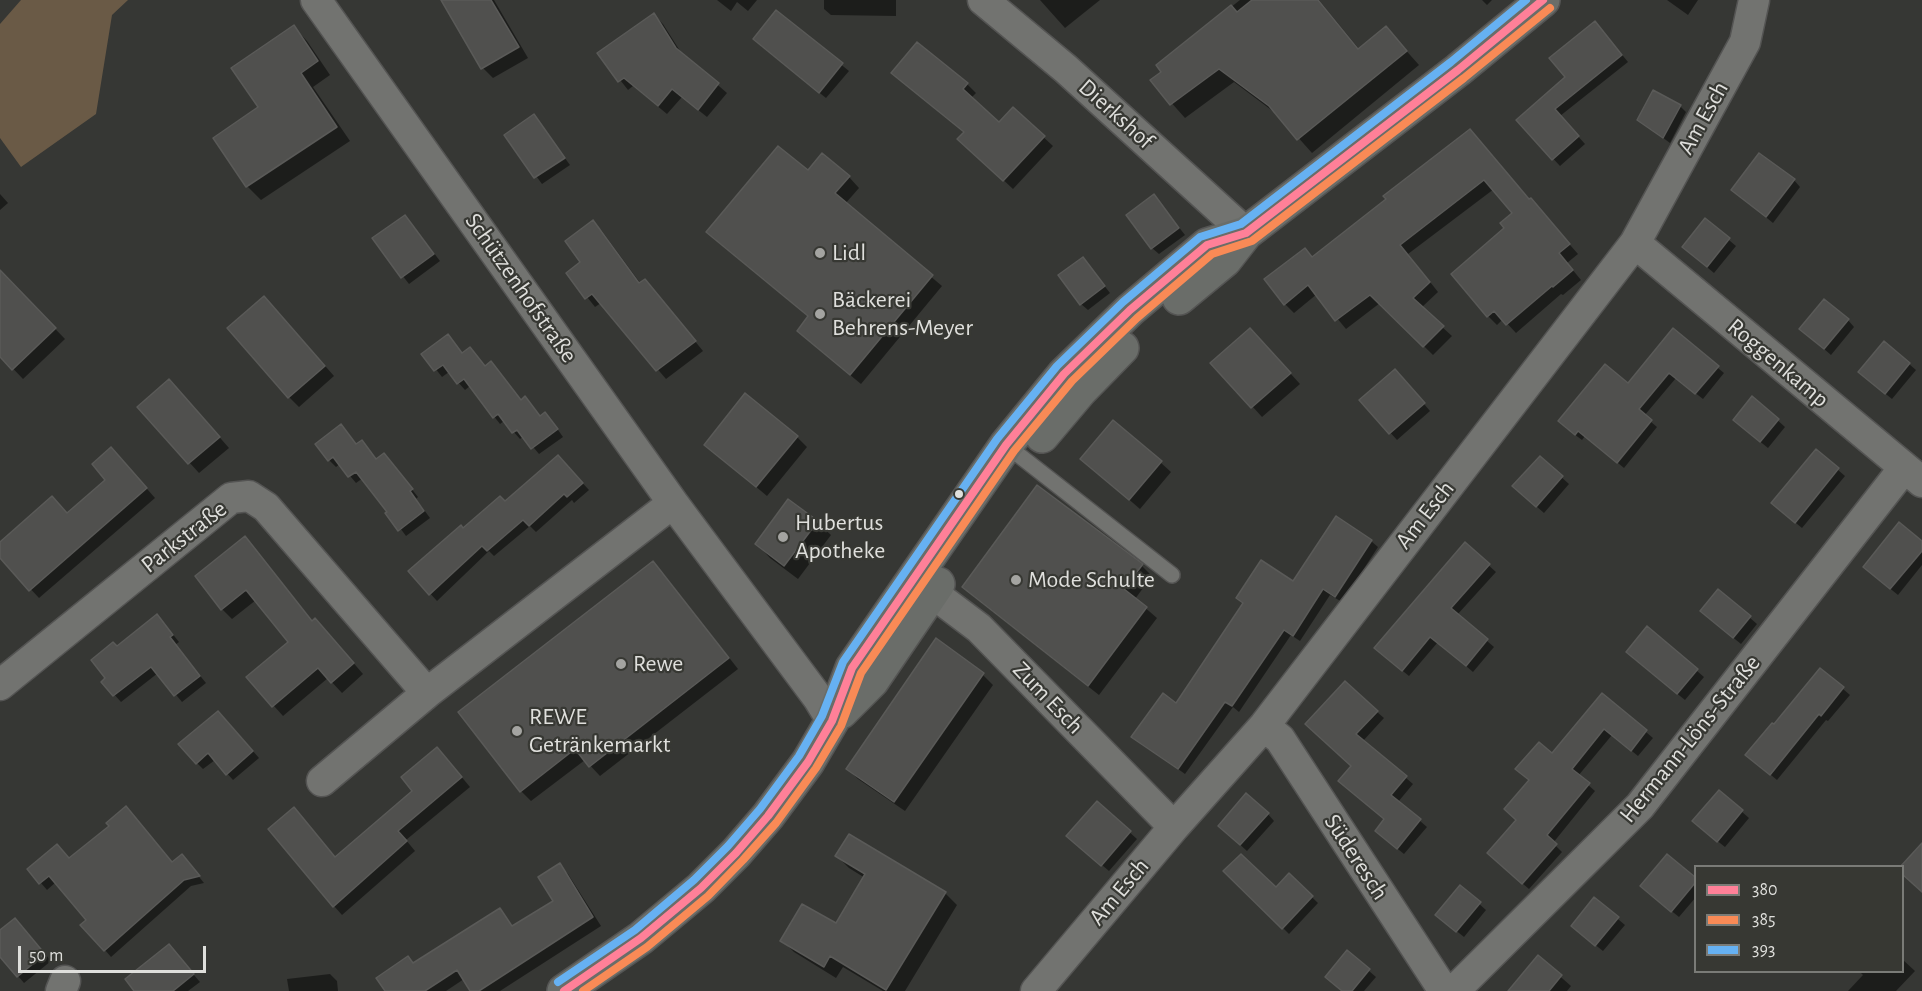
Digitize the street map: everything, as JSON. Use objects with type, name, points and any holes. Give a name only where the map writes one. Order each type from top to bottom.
[{"type":"main road","points":[[564,991],[640,938],[701,888],[768,816],[807,762],[832,721],[872,681],[923,585],[1015,451],[1136,334],[1225,261],[1246,233],[1458,70],[1543,0]]},
{"type":"street","name":"Schützenhofstraße","points":[[316,0],[673,503],[818,698],[832,721]]},
{"type":"street","name":"Dierkshof","points":[[983,0],[1066,69],[1246,233]]},
{"type":"street","name":"Am Esch","points":[[1036,991],[1174,827],[1264,726],[1635,243],[1745,42],[1754,0]]},
{"type":"street","name":"Roggenkamp","points":[[1635,243],[1913,475]]},
{"type":"street","name":"Hermann-Löns-Straße","points":[[1454,991],[1640,806],[1913,475]]},
{"type":"street","name":"Parkstraße","points":[[0,685],[231,498],[249,496],[266,507],[427,693]]},
{"type":"street","points":[[322,781],[427,693],[673,503]]},
{"type":"street","name":"Zum Esch","points":[[923,585],[979,628],[1174,827]]},
{"type":"street","name":"Süderesch","points":[[1264,726],[1280,739],[1444,991]]},
{"type":"lane","points":[[1015,451],[1172,575]]},
{"type":"shaded area","points":[[21,0],[128,0],[112,15],[96,114],[21,167],[0,138],[0,24]]},
{"type":"building","points":[[441,0],[491,0],[519,47],[481,69]]},
{"type":"building","points":[[1252,0],[1318,0],[1358,49],[1386,26],[1407,51],[1297,140],[1269,106],[1219,69],[1170,105],[1150,80],[1161,72],[1156,65],[1231,5],[1237,12]]},
{"type":"building","points":[[776,10],[843,63],[819,93],[753,39]]},
{"type":"building","points":[[654,13],[676,48],[719,83],[698,110],[672,89],[658,106],[624,78],[618,82],[597,53]]},
{"type":"building","points":[[1595,21],[1622,55],[1555,109],[1579,136],[1552,160],[1516,120],[1565,77],[1549,58]]},
{"type":"building","points":[[294,25],[318,61],[301,73],[337,127],[246,187],[213,138],[258,107],[231,68]]},
{"type":"building","points":[[917,42],[968,83],[963,89],[999,122],[1013,107],[1045,136],[1003,181],[957,139],[964,132],[891,73]]},
{"type":"building","points":[[1653,90],[1681,105],[1663,138],[1637,120]]},
{"type":"building","points":[[534,114],[565,158],[534,178],[504,135]]},
{"type":"building","points":[[1470,129],[1570,244],[1559,253],[1573,270],[1506,325],[1494,311],[1487,317],[1451,274],[1504,228],[1500,223],[1512,213],[1484,180],[1400,245],[1430,282],[1413,298],[1444,326],[1423,347],[1370,295],[1335,321],[1308,285],[1284,305],[1264,279],[1305,248],[1312,257],[1386,199],[1383,196]]},
{"type":"building","name":"Lidl","points":[[778,146],[808,170],[822,153],[850,176],[835,193],[933,275],[850,375],[797,331],[808,316],[706,232]]},
{"type":"building","points":[[1759,153],[1795,179],[1766,217],[1731,190]]},
{"type":"building","points":[[1154,194],[1179,228],[1151,249],[1126,215]]},
{"type":"building","points":[[405,215],[434,254],[401,278],[372,238]]},
{"type":"building","points":[[1705,218],[1730,238],[1707,267],[1682,247]]},
{"type":"building","points":[[593,220],[639,283],[645,279],[696,341],[656,371],[592,294],[585,299],[566,273],[580,262],[565,241]]},
{"type":"building","points":[[1083,257],[1105,286],[1080,305],[1058,275]]},
{"type":"building","points":[[0,270],[56,328],[12,370],[0,357]]},
{"type":"building","points":[[264,296],[325,366],[288,398],[227,328]]},
{"type":"building","points":[[1824,299],[1849,319],[1824,349],[1799,329]]},
{"type":"building","points":[[1250,328],[1291,373],[1251,408],[1210,363]]},
{"type":"building","points":[[1673,328],[1719,366],[1695,394],[1669,373],[1639,409],[1652,420],[1617,463],[1578,431],[1575,435],[1558,421],[1605,364],[1628,383]]},
{"type":"building","points":[[448,334],[462,353],[470,347],[485,366],[491,361],[521,400],[525,396],[540,416],[545,412],[558,429],[531,449],[517,430],[512,433],[498,414],[493,418],[464,379],[457,384],[443,365],[434,371],[421,354]]},
{"type":"building","points":[[1884,341],[1910,363],[1885,394],[1858,372]]},
{"type":"building","points":[[1395,369],[1425,403],[1389,434],[1359,400]]},
{"type":"building","points":[[169,379],[220,437],[188,464],[137,407]]},
{"type":"building","points":[[745,393],[798,436],[756,487],[704,445]]},
{"type":"building","points":[[1752,396],[1779,419],[1760,442],[1733,420]]},
{"type":"building","points":[[1113,420],[1162,461],[1129,500],[1080,459]]},
{"type":"building","points":[[341,424],[356,444],[362,440],[376,459],[384,453],[413,489],[410,491],[424,511],[398,531],[385,513],[387,512],[356,472],[348,477],[333,457],[328,461],[315,444]]},
{"type":"building","points":[[111,447],[147,488],[29,591],[0,558],[0,542],[52,496],[67,513],[105,480],[92,464]]},
{"type":"building","points":[[1816,449],[1839,468],[1795,523],[1771,503]]},
{"type":"building","points":[[558,455],[583,483],[567,497],[564,494],[529,526],[523,520],[487,551],[482,546],[429,595],[408,571],[461,525],[463,528],[500,496],[505,501]]},
{"type":"building","points":[[1540,456],[1563,476],[1536,507],[1512,486]]},
{"type":"building","points":[[1037,485],[1143,564],[1124,589],[1147,607],[1088,686],[962,587]]},
{"type":"building","name":"Hubertus Apotheke","points":[[788,499],[818,521],[784,566],[755,544]]},
{"type":"building","points":[[1336,516],[1372,540],[1335,597],[1323,589],[1293,636],[1284,630],[1232,706],[1225,702],[1178,769],[1131,737],[1163,693],[1176,703],[1243,603],[1236,598],[1261,560],[1293,581]]},
{"type":"building","points":[[1899,522],[1922,541],[1922,551],[1890,589],[1863,567]]},
{"type":"building","points":[[245,536],[312,621],[315,618],[354,663],[331,683],[318,668],[272,707],[246,677],[288,642],[246,590],[221,610],[195,576]]},
{"type":"building","points":[[1465,542],[1490,564],[1451,608],[1488,639],[1466,666],[1430,637],[1402,671],[1374,648]]},
{"type":"building","name":"Rewe","points":[[653,561],[729,658],[589,767],[575,749],[520,792],[458,712]]},
{"type":"building","points":[[1718,589],[1751,616],[1733,638],[1700,611]]},
{"type":"building","points":[[157,614],[173,635],[170,637],[200,676],[174,696],[151,667],[113,696],[101,682],[105,678],[91,660],[113,642],[117,646]]},
{"type":"building","points":[[1647,626],[1698,669],[1677,694],[1626,652]]},
{"type":"building","points":[[936,638],[984,673],[894,802],[846,769]]},
{"type":"building","points":[[1820,668],[1844,687],[1770,775],[1745,755]]},
{"type":"building","points":[[1345,681],[1378,711],[1356,734],[1407,776],[1391,795],[1421,819],[1397,849],[1375,831],[1384,819],[1338,781],[1351,766],[1305,724]]},
{"type":"building","points":[[1602,693],[1647,730],[1631,751],[1604,729],[1572,769],[1590,783],[1547,835],[1557,844],[1522,884],[1487,853],[1516,820],[1504,809],[1529,780],[1515,769],[1539,742],[1552,753]]},
{"type":"building","points":[[218,711],[253,751],[226,775],[208,753],[196,764],[178,744]]},
{"type":"building","points":[[437,747],[462,777],[398,831],[407,841],[333,907],[268,829],[294,807],[335,857],[412,791],[401,777]]},
{"type":"building","points":[[1719,790],[1743,810],[1717,842],[1692,821]]},
{"type":"building","points":[[1246,793],[1269,813],[1240,845],[1218,826]]},
{"type":"building","points":[[1097,801],[1131,831],[1101,866],[1066,836]]},
{"type":"building","points":[[126,806],[172,862],[182,854],[200,876],[184,880],[104,951],[80,925],[86,920],[49,876],[39,884],[27,869],[57,844],[69,858],[109,826],[106,823]]},
{"type":"building","points":[[849,834],[946,892],[886,990],[830,956],[824,967],[780,941],[802,904],[836,923],[865,874],[835,856]]},
{"type":"building","points":[[1922,843],[1922,892],[1904,876],[1904,865],[1902,865]]},
{"type":"building","points":[[1241,854],[1276,887],[1289,873],[1313,896],[1282,929],[1223,871]]},
{"type":"building","points":[[1667,854],[1694,876],[1694,884],[1671,912],[1640,886]]},
{"type":"building","points":[[560,863],[593,917],[479,991],[470,991],[457,970],[425,991],[385,991],[376,978],[408,956],[413,963],[500,908],[512,926],[553,901],[538,877]]},
{"type":"building","points":[[1460,885],[1481,902],[1456,932],[1435,915]]},
{"type":"building","points":[[1594,897],[1619,917],[1595,946],[1571,926]]},
{"type":"building","points":[[15,918],[45,954],[17,977],[0,957],[0,930]]},
{"type":"building","points":[[169,944],[194,974],[173,991],[134,991],[125,979]]},
{"type":"building","points":[[1347,950],[1370,969],[1352,991],[1342,991],[1325,977]]},
{"type":"building","points":[[1538,955],[1562,975],[1549,991],[1508,991]]},
{"type":"transit line","name":"393","points":[[558,982],[635,930],[694,880],[760,809],[799,756],[822,716],[843,662],[997,439],[1057,366],[1123,302],[1200,237],[1241,224],[1451,62],[1526,0]]},
{"type":"transit line","name":"380","points":[[564,991],[641,938],[701,888],[768,816],[808,762],[832,721],[852,668],[1006,445],[1064,374],[1130,310],[1207,245],[1246,233],[1458,70],[1543,0]]},
{"type":"transit line","name":"385","points":[[583,991],[647,947],[708,896],[776,823],[816,768],[841,726],[861,673],[1014,451],[1072,381],[1137,318],[1212,254],[1252,241],[1464,78],[1550,8]]},
{"type":"place","name":"Lidl","points":[[820,253]]},
{"type":"place","name":"Bäckerei Behrens-Meyer","points":[[820,314]]},
{"type":"place","name":"Hubertus Apotheke","points":[[783,537]]},
{"type":"place","name":"Mode Schulte","points":[[1016,580]]},
{"type":"place","name":"Rewe","points":[[621,664]]},
{"type":"place","name":"REWE Getränkemarkt","points":[[517,731]]}]
